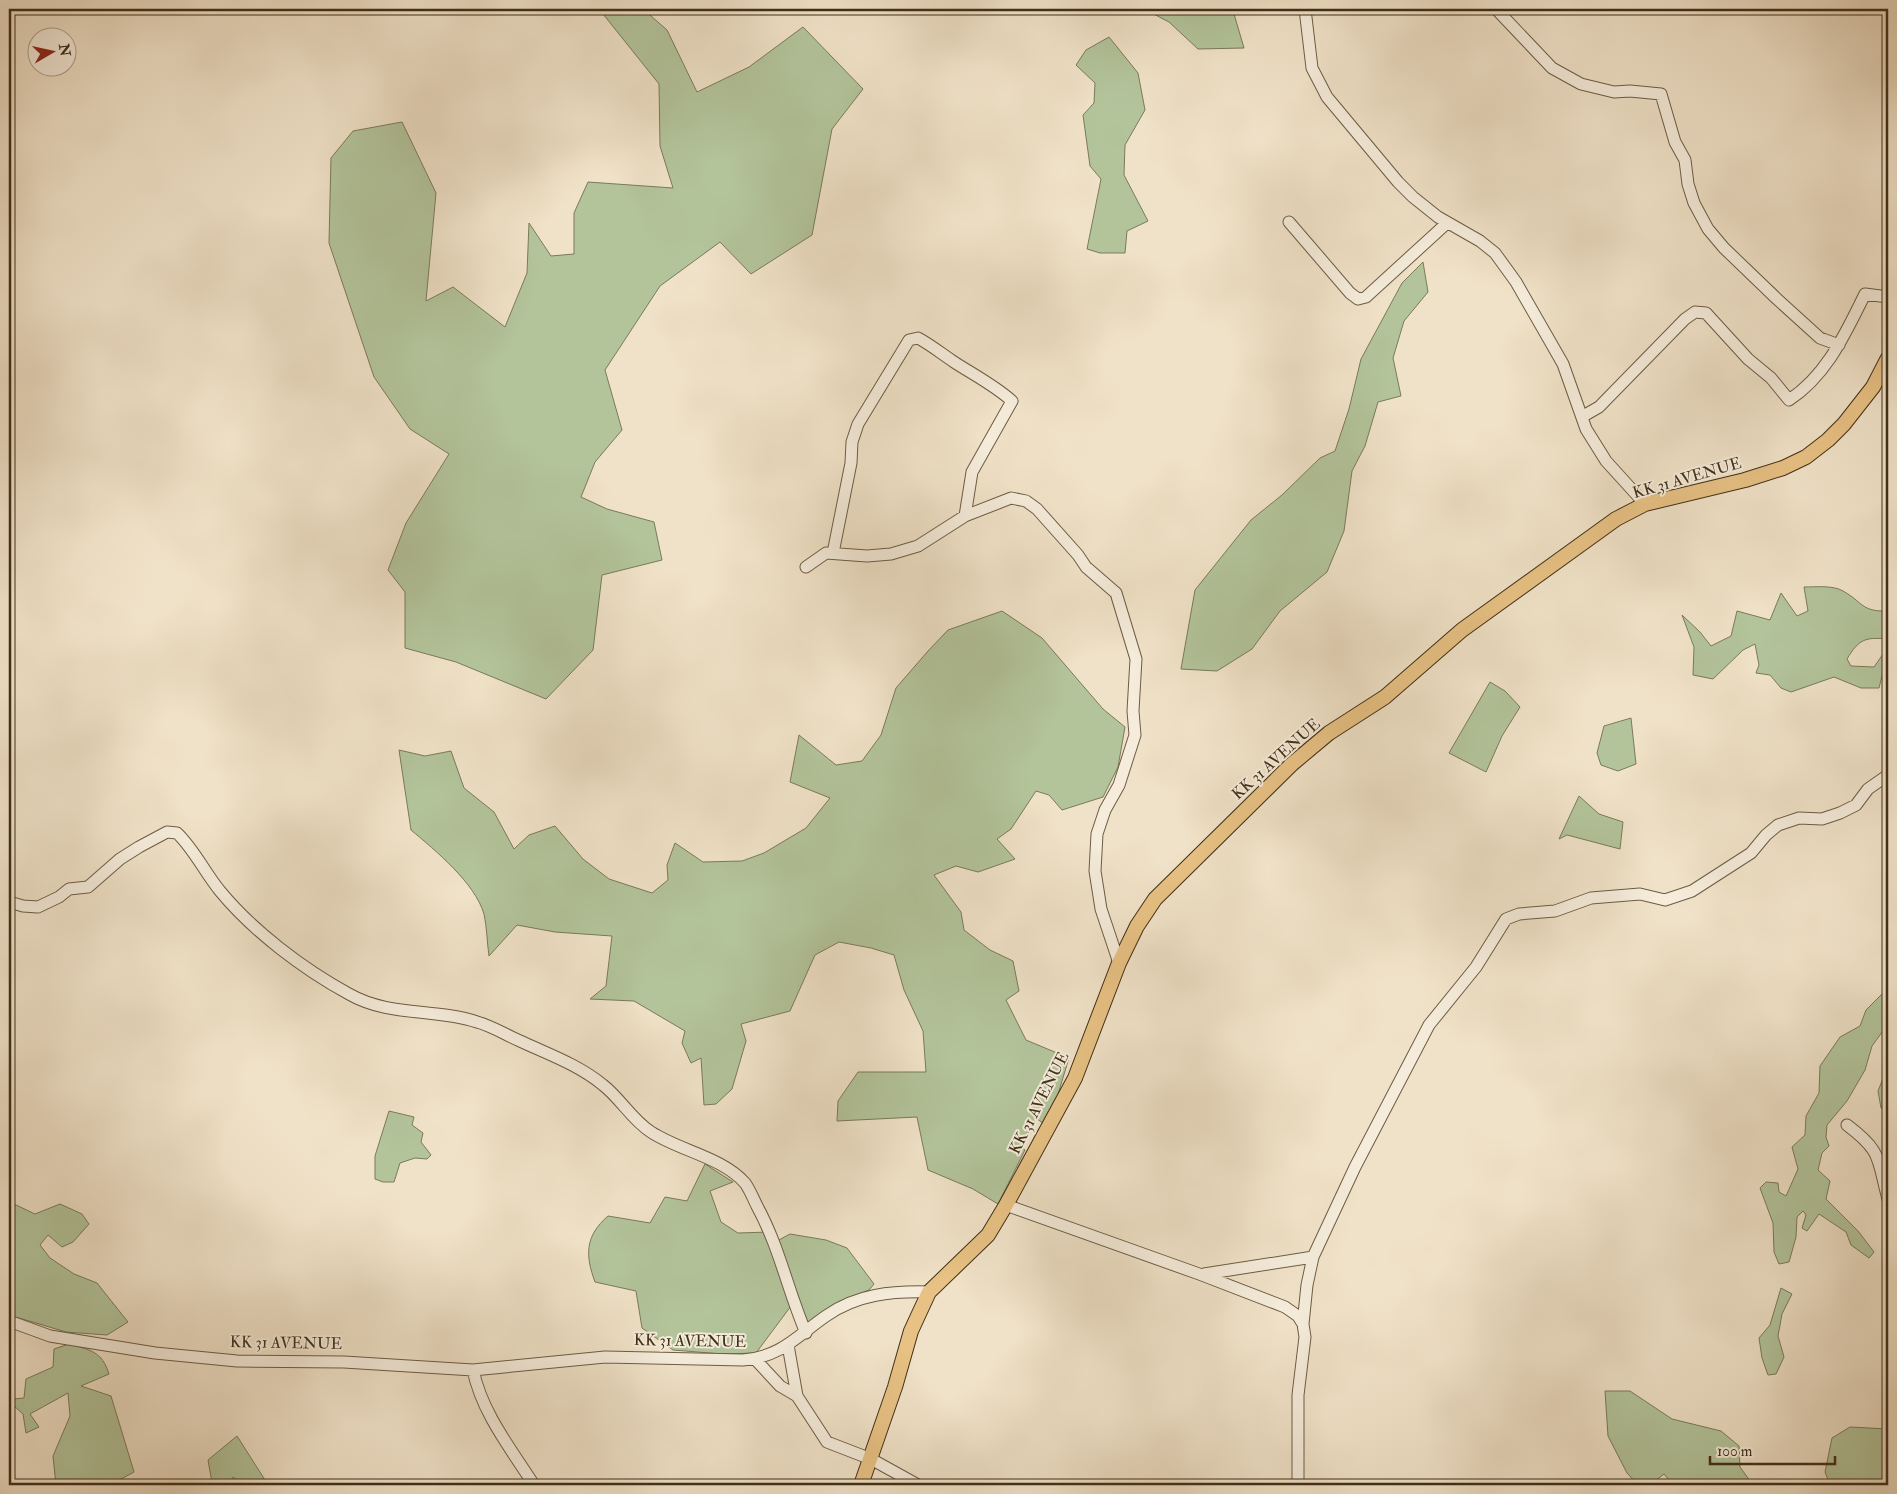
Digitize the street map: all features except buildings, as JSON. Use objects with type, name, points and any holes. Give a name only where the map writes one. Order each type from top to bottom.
[{"type":"main road","name":"KK 31 AVENUE","points":[[929,1292],[988,1235],[1006,1205],[1075,1078],[1119,962],[1137,926],[1155,898],[1292,764],[1329,733],[1385,697],[1469,624],[1616,519],[1645,504],[1745,480],[1783,468],[1806,457],[1828,440],[1844,424],[1873,387],[1888,358]]},
{"type":"main road","points":[[861,1485],[911,1331],[929,1292]]},
{"type":"street","points":[[1305,9],[1312,68],[1324,91],[1398,182],[1426,209],[1447,223],[1480,240],[1495,252],[1516,282],[1564,364],[1586,430],[1606,461],[1645,504]]},
{"type":"street","points":[[1496,9],[1552,68],[1580,84],[1614,92],[1630,91],[1661,94],[1675,142],[1685,160],[1688,184],[1694,202],[1708,229],[1724,248],[1820,338],[1839,345]]},
{"type":"street","points":[[1289,222],[1350,293],[1358,299],[1366,297],[1447,223]]},
{"type":"street","points":[[1585,415],[1599,406],[1685,319],[1695,312],[1706,314],[1748,359],[1771,378],[1789,400],[1804,390],[1830,360],[1865,294],[1888,297]]},
{"type":"street","points":[[833,553],[851,463],[852,442],[858,424],[909,340],[918,338],[934,346],[954,362],[993,385],[1012,401],[972,472],[965,516]]},
{"type":"street","points":[[806,567],[817,558],[833,553],[867,556],[891,554],[918,546],[965,516],[1011,498],[1026,501],[1037,509],[1078,555],[1086,567],[1116,593],[1136,659],[1135,735],[1119,785],[1105,810],[1097,834],[1095,871],[1101,909],[1119,962]]},
{"type":"street","points":[[1298,1485],[1298,1395],[1305,1337],[1303,1324],[1307,1285],[1313,1257],[1355,1167],[1429,1025],[1476,967],[1506,920],[1519,914],[1555,911],[1591,898],[1640,894],[1666,900],[1692,891],[1751,853],[1766,835],[1778,825],[1798,818],[1822,819],[1840,813],[1856,805],[1868,789],[1888,775]]},
{"type":"street","points":[[9,902],[23,906],[38,907],[59,897],[69,889],[88,887],[120,859],[139,847],[167,832],[177,833],[204,871],[250,923],[319,978],[352,996],[378,1006],[478,1022],[564,1061],[604,1086],[639,1124],[708,1159],[736,1176],[749,1190],[766,1223],[806,1333]]},
{"type":"street","points":[[1847,1125],[1865,1139],[1878,1155],[1888,1199]]},
{"type":"street","points":[[1006,1205],[1202,1274],[1285,1308],[1298,1316],[1303,1324]]},
{"type":"street","points":[[1202,1274],[1313,1257]]},
{"type":"street","name":"KK 31 AVENUE","points":[[9,1321],[50,1336],[155,1353],[237,1361],[344,1362],[473,1370],[605,1357],[755,1359],[777,1352],[806,1333],[827,1315],[872,1294],[905,1291],[929,1292]]},
{"type":"street","points":[[788,1345],[797,1396],[827,1442],[871,1459],[918,1485]]},
{"type":"street","points":[[755,1359],[780,1386],[797,1396]]},
{"type":"street","points":[[473,1370],[476,1386],[486,1408],[534,1485]]},
{"type":"green space","points":[[599,9],[643,9],[667,30],[697,92],[749,67],[803,27],[863,89],[832,129],[812,235],[751,274],[720,242],[660,286],[605,370],[622,430],[595,462],[581,497],[607,509],[654,522],[662,560],[602,575],[593,650],[546,699],[456,662],[405,648],[405,592],[388,570],[406,523],[449,454],[410,429],[374,377],[329,243],[331,158],[353,131],[402,122],[436,193],[426,301],[453,287],[505,327],[527,273],[529,223],[551,256],[574,254],[574,213],[588,182],[673,188],[660,146],[659,84]]},
{"type":"green space","points":[[1144,9],[1235,9],[1234,14],[1244,48],[1198,49],[1169,22]]},
{"type":"green space","points":[[1109,37],[1138,73],[1145,110],[1125,145],[1124,175],[1148,221],[1127,231],[1125,253],[1100,253],[1087,249],[1101,179],[1090,166],[1083,115],[1094,103],[1095,83],[1076,65],[1086,50]]},
{"type":"green space","points":[[1423,262],[1428,292],[1404,321],[1393,358],[1401,396],[1378,402],[1365,446],[1352,471],[1344,531],[1327,572],[1280,611],[1252,649],[1217,671],[1181,669],[1195,590],[1251,520],[1282,495],[1320,458],[1335,451],[1349,409],[1361,359],[1402,283]]},
{"type":"green space","points":[[1804,587],[1839,589],[1867,608],[1888,611],[1888,639],[1874,638],[1863,641],[1855,647],[1847,659],[1851,666],[1874,667],[1888,647],[1888,672],[1882,676],[1879,688],[1861,688],[1834,677],[1791,692],[1781,688],[1770,675],[1756,673],[1759,665],[1755,644],[1743,650],[1713,679],[1693,675],[1694,647],[1682,615],[1700,632],[1711,646],[1731,636],[1737,611],[1770,620],[1781,593],[1797,616],[1808,611]]},
{"type":"green space","points":[[1002,611],[1042,638],[1103,709],[1125,727],[1118,767],[1103,797],[1062,810],[1049,795],[1036,791],[1011,829],[997,839],[1015,859],[978,872],[956,866],[934,875],[961,912],[964,930],[990,950],[1013,961],[1019,991],[1006,1000],[1026,1040],[1069,1058],[1048,1127],[1036,1118],[1021,1147],[1025,1150],[998,1204],[973,1189],[928,1170],[917,1117],[837,1121],[838,1101],[858,1072],[926,1072],[923,1031],[904,990],[894,955],[871,948],[839,942],[815,955],[790,1011],[741,1024],[746,1041],[732,1089],[716,1104],[704,1105],[701,1058],[691,1063],[682,1043],[685,1031],[634,1001],[590,999],[606,986],[612,936],[555,932],[517,925],[489,956],[486,924],[479,902],[453,868],[411,830],[399,750],[425,756],[451,751],[464,788],[494,812],[514,849],[529,835],[555,826],[583,859],[609,879],[652,893],[668,880],[667,865],[675,843],[703,862],[742,861],[764,853],[806,828],[830,798],[790,782],[799,735],[836,765],[862,761],[881,735],[896,688],[928,651],[948,630]]},
{"type":"green space","points":[[1490,682],[1505,691],[1520,707],[1502,736],[1486,772],[1449,753]]},
{"type":"green space","points":[[1631,718],[1636,764],[1618,771],[1601,765],[1597,753],[1604,726]]},
{"type":"green space","points":[[1579,796],[1599,814],[1623,822],[1620,849],[1567,835],[1559,839]]},
{"type":"green space","points":[[1888,988],[1888,1024],[1872,1046],[1865,1070],[1847,1101],[1827,1125],[1826,1137],[1829,1146],[1822,1153],[1818,1170],[1830,1181],[1826,1199],[1858,1231],[1874,1252],[1869,1258],[1851,1245],[1846,1232],[1819,1214],[1807,1231],[1802,1228],[1806,1215],[1803,1211],[1797,1217],[1796,1237],[1789,1262],[1779,1264],[1774,1252],[1773,1223],[1760,1188],[1766,1182],[1778,1183],[1779,1192],[1786,1196],[1798,1169],[1792,1147],[1805,1135],[1806,1116],[1819,1093],[1820,1066],[1840,1037],[1860,1026],[1866,1010]]},
{"type":"green space","points":[[1888,1066],[1888,1112],[1881,1108],[1878,1091]]},
{"type":"green space","points":[[389,1111],[414,1117],[412,1125],[423,1133],[421,1142],[431,1155],[427,1159],[415,1158],[400,1163],[394,1182],[383,1182],[375,1179],[375,1156]]},
{"type":"green space","points":[[705,1164],[733,1182],[710,1191],[721,1222],[738,1233],[769,1232],[791,1306],[756,1353],[722,1354],[673,1350],[642,1328],[636,1291],[595,1282],[592,1272],[589,1246],[600,1223],[608,1216],[650,1223],[665,1197],[687,1201]]},
{"type":"green space","points":[[14,1204],[35,1214],[60,1204],[82,1214],[89,1224],[73,1242],[62,1247],[48,1235],[40,1245],[50,1258],[74,1274],[97,1283],[128,1322],[107,1335],[66,1332],[9,1315],[9,1209]]},
{"type":"green space","points":[[790,1234],[826,1240],[847,1248],[874,1284],[869,1290],[838,1302],[836,1308],[805,1325],[777,1241]]},
{"type":"green space","points":[[1781,1288],[1792,1294],[1782,1314],[1778,1336],[1784,1357],[1776,1374],[1768,1375],[1762,1358],[1759,1338],[1770,1325]]},
{"type":"green space","points":[[69,1344],[89,1350],[99,1356],[103,1360],[109,1374],[81,1386],[111,1396],[134,1472],[110,1485],[56,1485],[53,1456],[70,1416],[68,1393],[30,1414],[39,1427],[26,1433],[23,1414],[14,1406],[14,1399],[24,1398],[26,1379],[53,1367],[54,1349]]},
{"type":"green space","points":[[1605,1391],[1630,1391],[1672,1419],[1721,1431],[1739,1446],[1740,1467],[1753,1485],[1673,1485],[1664,1474],[1650,1485],[1638,1485],[1627,1473],[1608,1436]]},
{"type":"green space","points":[[1850,1427],[1888,1429],[1888,1485],[1830,1485],[1825,1472],[1832,1438]]},
{"type":"green space","points":[[237,1436],[265,1480],[260,1485],[237,1485],[240,1482],[233,1477],[229,1485],[214,1485],[208,1460]]}]
